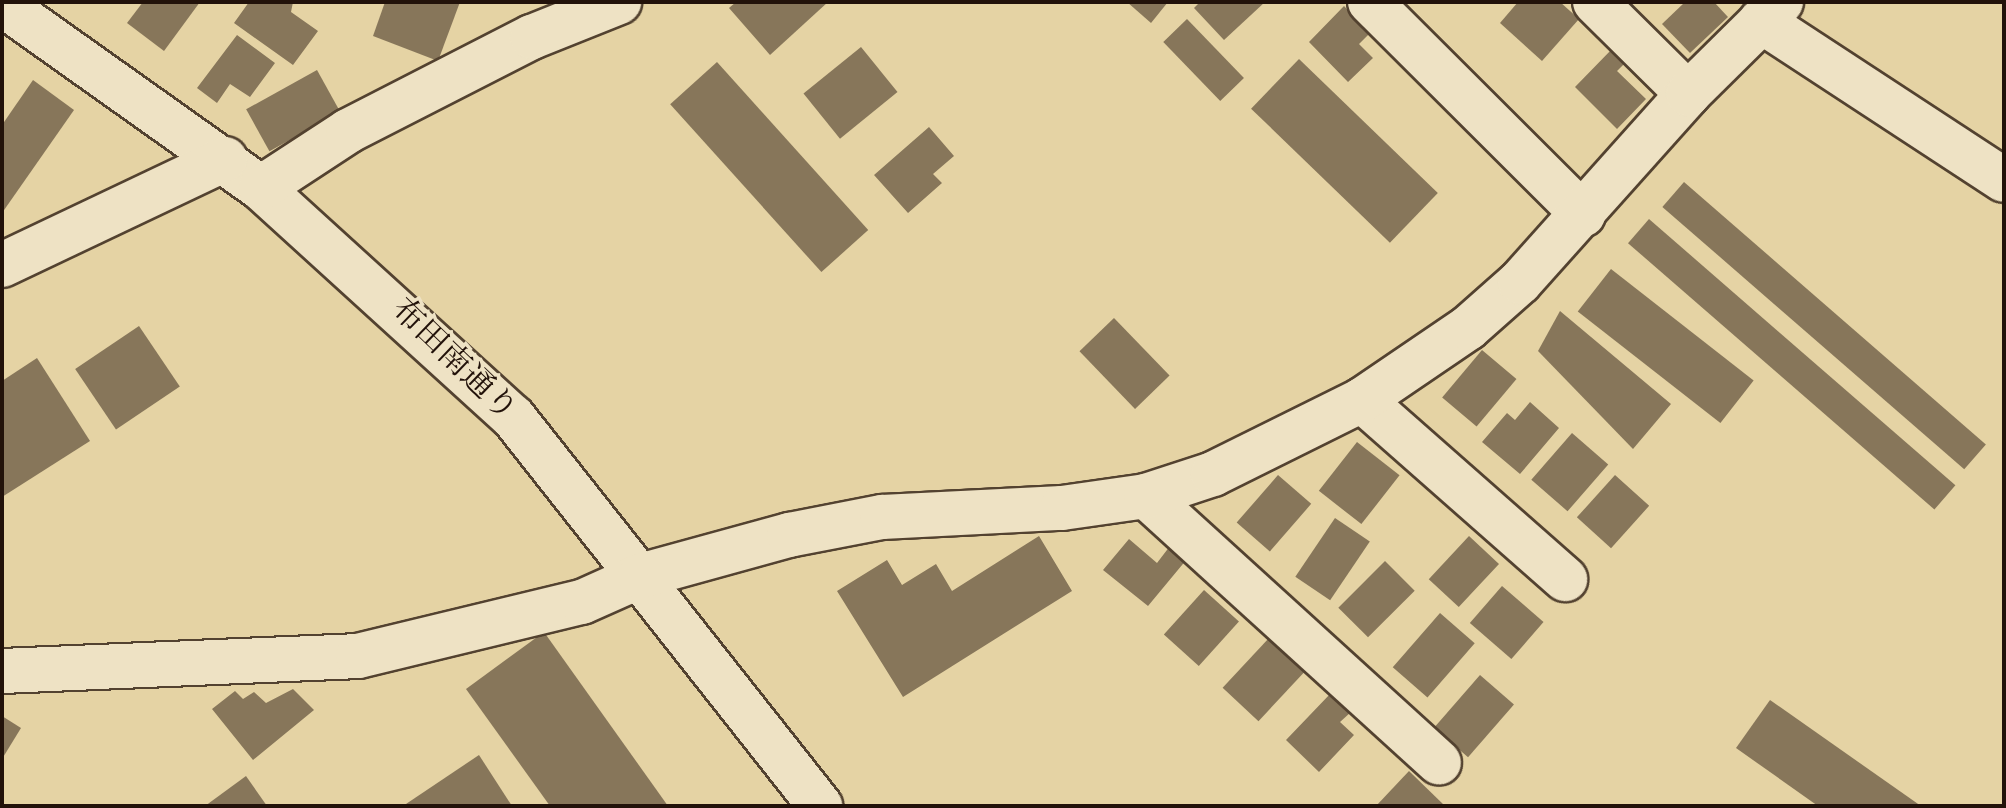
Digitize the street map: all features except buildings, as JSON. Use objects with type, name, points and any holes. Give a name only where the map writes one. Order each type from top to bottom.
[{"type":"street","points":[[261,188],[348,131],[532,37],[619,2]]},
{"type":"street","points":[[1370,2],[1583,214]]},
{"type":"street","points":[[1595,2],[1688,94]]},
{"type":"street","name":"布田南通り","points":[[2,4],[225,159],[261,188],[375,285],[513,417],[820,806]]},
{"type":"street","points":[[2,671],[358,656],[582,602],[640,576],[882,517],[1062,508],[1146,496],[1213,474],[1362,400],[1468,328],[1583,214],[1688,94],[1771,11],[2004,180]]},
{"type":"street","points":[[2,265],[225,159]]},
{"type":"street","points":[[1362,400],[1565,579]]},
{"type":"street","points":[[1146,496],[1439,763]]}]
